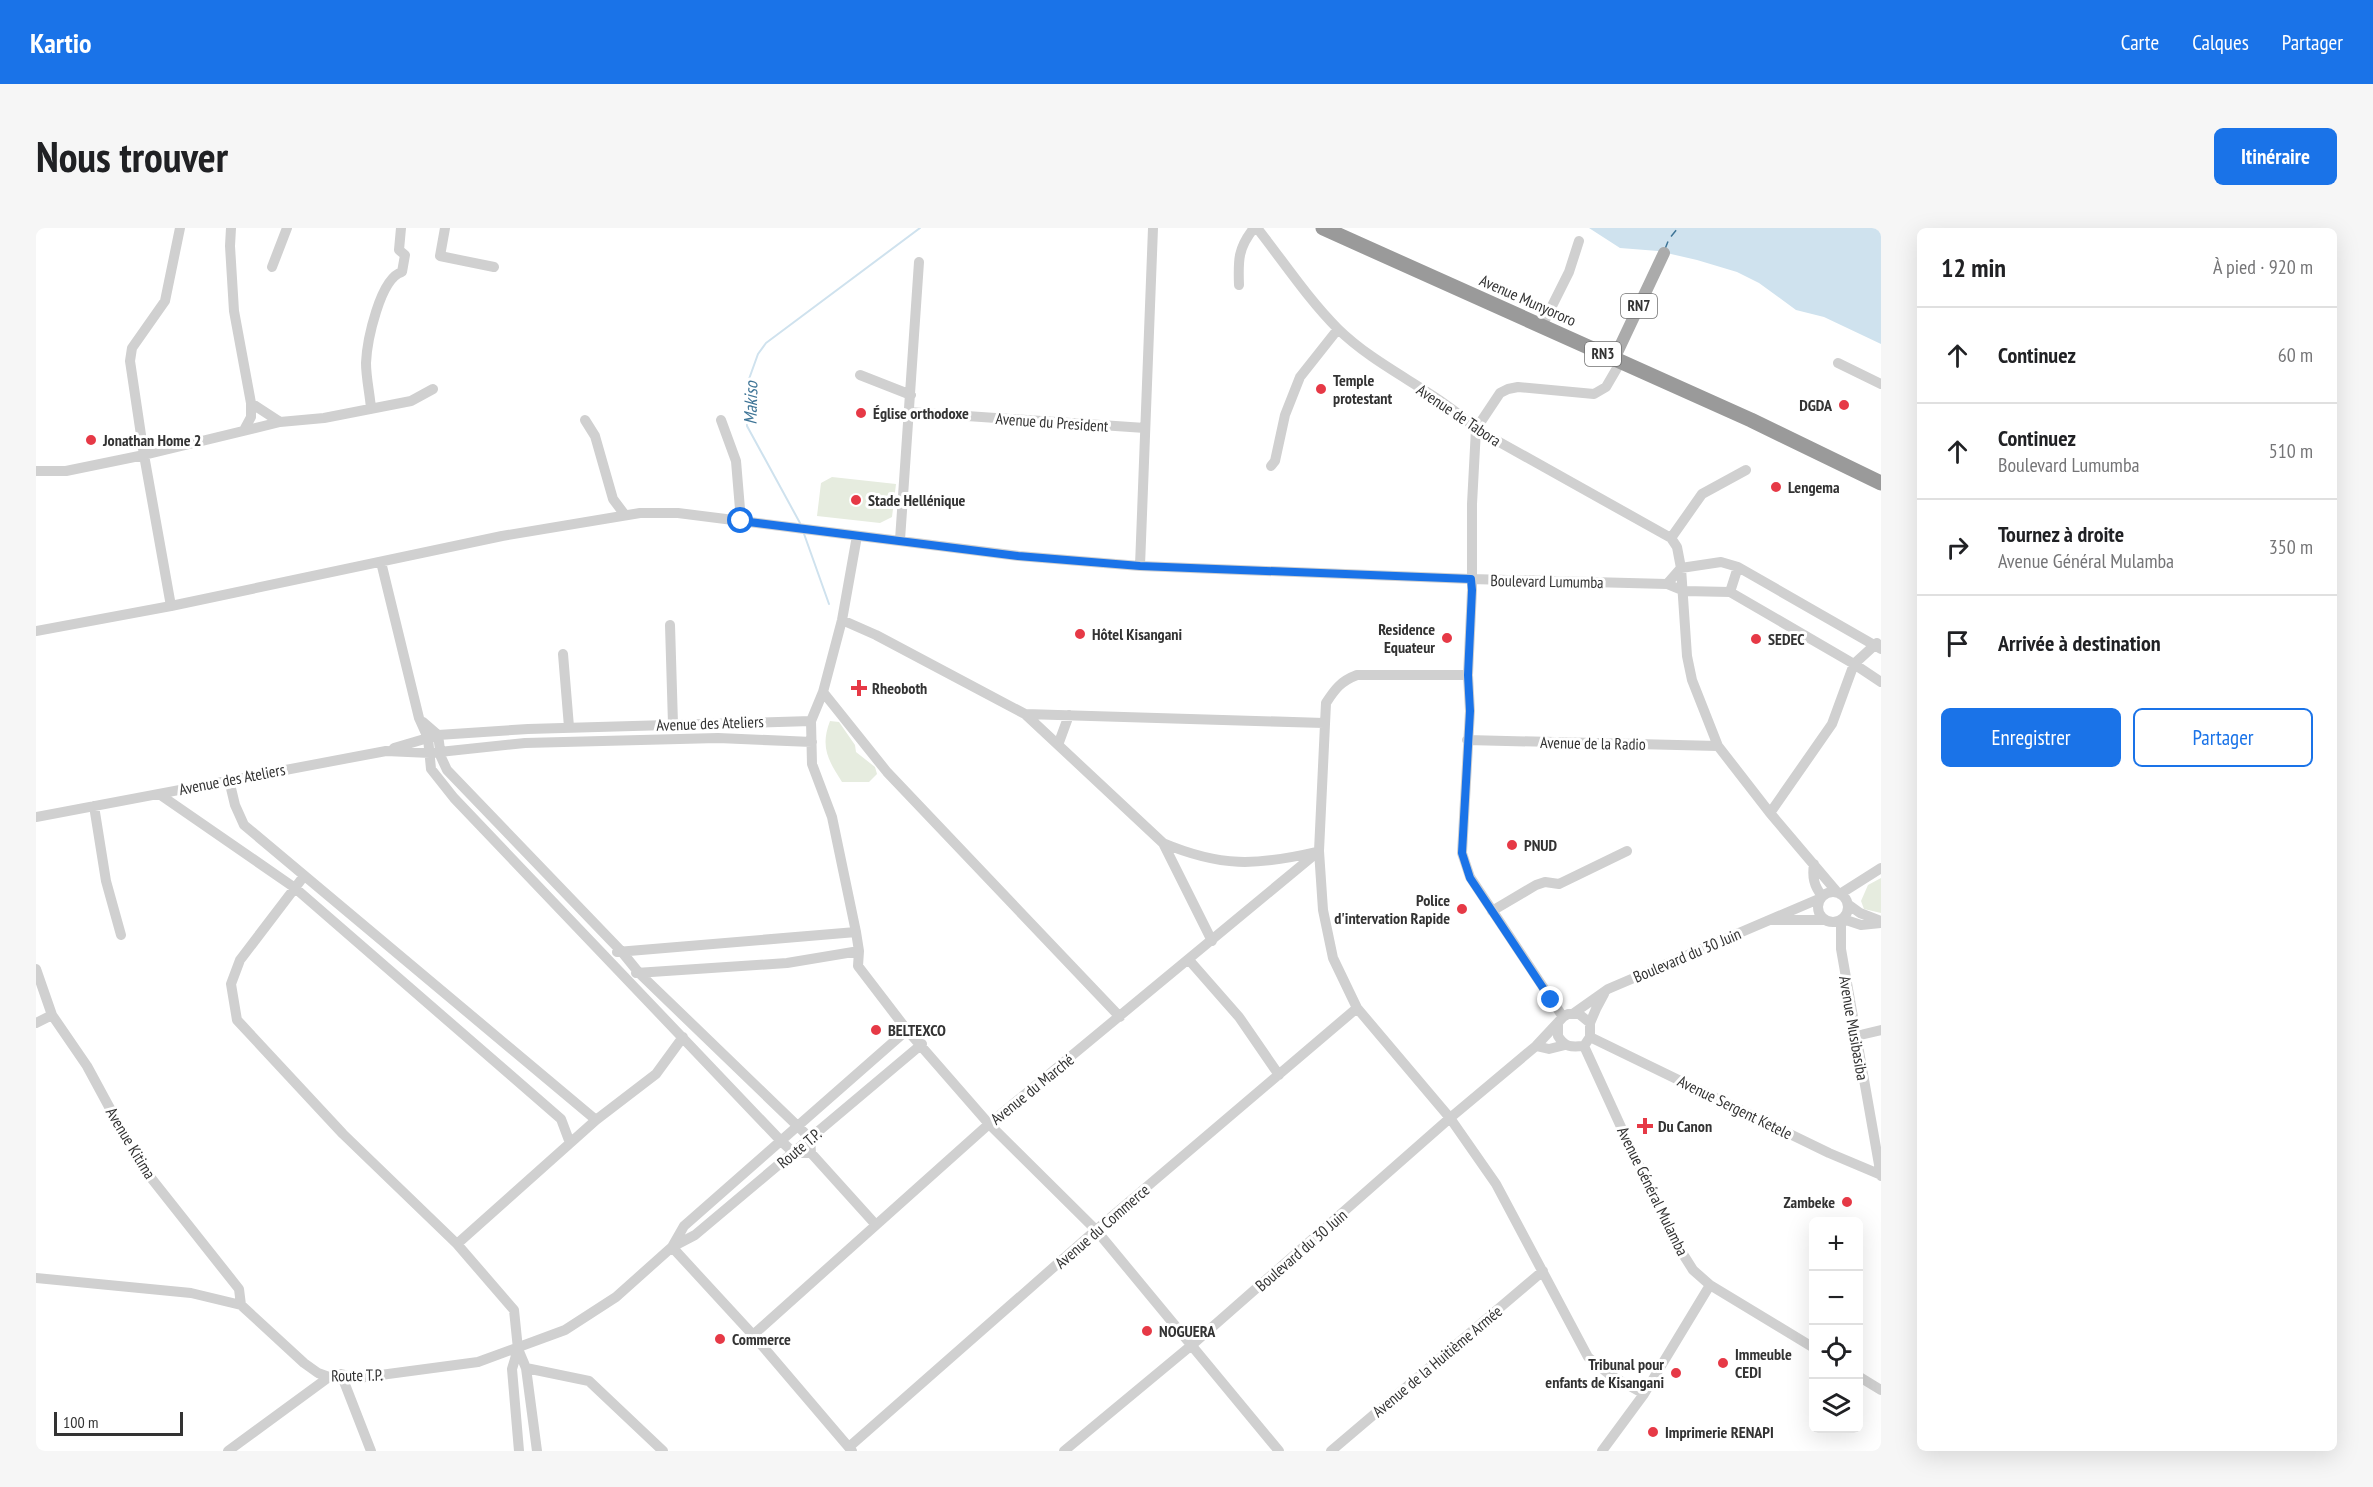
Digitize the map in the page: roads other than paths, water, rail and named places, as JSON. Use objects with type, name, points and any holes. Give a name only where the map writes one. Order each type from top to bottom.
[{"type":"highway","name":"Avenue Munyororo","points":[[1323,228],[1751,420],[1881,483]]},
{"type":"main road","name":"RN7","points":[[1617,361],[1664,253]]},
{"type":"street","points":[[171,606],[144,455],[130,355],[132,348],[165,301],[180,228]]},
{"type":"street","points":[[231,228],[234,311],[251,403],[251,417],[244,430]]},
{"type":"street","points":[[272,267],[287,228]]},
{"type":"street","points":[[371,409],[366,364],[383,290],[395,274],[402,273],[405,255],[399,250],[401,228]]},
{"type":"street","points":[[445,228],[440,256],[494,267]]},
{"type":"street","points":[[1140,566],[1153,228]]},
{"type":"street","points":[[1239,285],[1238,263],[1242,242],[1256,228]]},
{"type":"street","name":"Avenue de Tabora","points":[[1256,228],[1338,329],[1396,374],[1457,411],[1476,429],[1671,538]]},
{"type":"street","points":[[1542,326],[1569,272],[1579,241]]},
{"type":"street","points":[[900,540],[919,262]]},
{"type":"street","points":[[1271,466],[1275,461],[1285,415],[1300,377],[1338,329]]},
{"type":"street","points":[[1608,989],[1590,1023],[1587,1041],[1572,1048],[1565,1045],[1558,1036],[1560,1021],[1470,878],[1462,853],[1470,711],[1468,675],[1476,429],[1500,393],[1508,388],[1594,394],[1606,387],[1617,361]]},
{"type":"street","points":[[1838,363],[1881,384]]},
{"type":"street","points":[[860,375],[911,395]]},
{"type":"street","points":[[36,471],[66,471],[144,455],[280,422],[324,418],[411,402],[434,389]]},
{"type":"street","points":[[251,403],[280,422]]},
{"type":"street","name":"Avenue du President","points":[[908,412],[1145,428]]},
{"type":"street","points":[[585,420],[594,436],[613,499],[625,515]]},
{"type":"street","points":[[721,420],[736,461],[741,521]]},
{"type":"street","points":[[1746,470],[1702,494],[1671,538],[1677,547],[1681,568],[1691,672],[1718,746],[1770,813],[1843,897],[1860,913],[1881,922]]},
{"type":"street","name":"Boulevard Lumumba","points":[[36,631],[171,606],[502,536],[625,515],[657,512],[1018,556],[1140,566],[1667,584],[1684,591],[1730,592],[1881,682]]},
{"type":"street","points":[[858,537],[842,620],[823,692],[811,721],[812,764],[832,817],[856,932],[859,951],[858,966],[908,1030],[989,1124],[1096,1230],[1279,1451]]},
{"type":"street","points":[[381,562],[418,718],[433,737],[435,752],[431,769],[454,798],[781,1141],[794,1153],[811,1153]]},
{"type":"street","points":[[1667,584],[1681,568],[1721,562],[1738,567],[1878,645],[1854,664],[1832,724],[1770,813]]},
{"type":"street","points":[[1730,592],[1738,567]]},
{"type":"street","points":[[842,620],[876,635],[1025,714],[1163,843],[1212,941]]},
{"type":"street","points":[[670,625],[673,724]]},
{"type":"street","points":[[564,654],[569,727]]},
{"type":"street","points":[[1468,675],[1357,675],[1344,680],[1335,688],[1326,703],[1319,851],[1327,937],[1333,958],[1356,1008],[1450,1118],[1496,1184],[1588,1357],[1610,1375],[1644,1394]]},
{"type":"street","points":[[823,692],[887,772],[1120,1017]]},
{"type":"street","points":[[1025,714],[1324,723]]},
{"type":"street","points":[[1058,745],[1069,715]]},
{"type":"street","name":"Avenue des Ateliers","points":[[36,817],[386,751],[433,737],[569,727],[811,721]]},
{"type":"street","name":"Avenue des Ateliers","points":[[386,751],[435,752],[525,743],[718,738],[812,742]]},
{"type":"street","name":"Avenue de la Radio","points":[[1467,740],[1718,746]]},
{"type":"street","points":[[435,752],[447,770],[622,952],[639,973],[810,1138],[811,1153],[876,1225]]},
{"type":"street","points":[[229,780],[235,805],[244,825],[596,1120]]},
{"type":"street","points":[[159,794],[295,888],[561,1119],[570,1143]]},
{"type":"street","points":[[94,806],[106,881],[121,935]]},
{"type":"street","points":[[1163,843],[1215,861],[1246,863],[1278,861],[1319,851]]},
{"type":"street","name":"Avenue du Marché","points":[[753,1335],[989,1124],[1319,851]]},
{"type":"street","points":[[1492,911],[1536,885],[1545,882],[1559,884],[1627,851]]},
{"type":"street","points":[[1814,864],[1812,874],[1821,897]]},
{"type":"street","points":[[1835,920],[1819,913],[1818,905],[1821,897],[1826,893],[1843,897],[1856,890],[1862,880],[1881,868]]},
{"type":"street","points":[[304,876],[240,960],[231,984],[237,1020],[343,1134],[457,1244],[514,1310],[518,1348],[526,1368],[537,1451]]},
{"type":"street","name":"Boulevard du 30 Juin","points":[[1574,1013],[1608,989],[1821,897]]},
{"type":"street","points":[[1835,920],[1848,910],[1843,897]]},
{"type":"street","points":[[1767,920],[1835,920],[1861,925],[1881,922]]},
{"type":"street","name":"Avenue Musibasiba","points":[[1835,920],[1881,1175]]},
{"type":"street","points":[[602,953],[856,932]]},
{"type":"street","points":[[621,974],[788,963],[859,951]]},
{"type":"street","points":[[1189,960],[1239,1017],[1279,1076]]},
{"type":"street","name":"Avenue Kitima","points":[[36,969],[52,1015],[87,1066],[140,1164],[239,1289],[241,1305]]},
{"type":"street","name":"Avenue du Commerce","points":[[672,1247],[753,1335],[850,1449],[1096,1230],[1356,1008]]},
{"type":"street","points":[[1560,1021],[1574,1013],[1584,1016],[1590,1023]]},
{"type":"street","points":[[36,1023],[52,1015]]},
{"type":"street","name":"Boulevard du 30 Juin","points":[[1064,1451],[1192,1344],[1450,1118],[1536,1046],[1560,1021]]},
{"type":"street","name":"Route T.P.","points":[[672,1247],[684,1226],[908,1030]]},
{"type":"street","points":[[1856,1036],[1881,1030]]},
{"type":"street","points":[[457,1244],[596,1120],[656,1074],[683,1037]]},
{"type":"street","name":"Avenue Sergent Ketele","points":[[1587,1041],[1881,1175]]},
{"type":"street","name":"Avenue Général Mulamba","points":[[1587,1041],[1681,1251],[1693,1270],[1710,1285],[1809,1345]]},
{"type":"street","name":"Route T.P.","points":[[36,1278],[191,1293],[241,1305],[304,1363],[318,1373],[329,1377],[341,1374],[358,1378],[418,1372],[478,1362],[566,1330],[616,1297],[672,1247],[695,1235],[922,1044]]},
{"type":"street","points":[[1536,1046],[1549,1048],[1565,1045]]},
{"type":"street","points":[[500,1066],[516,1054]]},
{"type":"street","name":"Avenue de la Huitième Armée","points":[[1331,1451],[1543,1271]]},
{"type":"street","points":[[1602,1451],[1644,1394],[1710,1285]]},
{"type":"street","points":[[518,1348],[512,1369],[519,1451]]},
{"type":"street","points":[[526,1368],[589,1381],[663,1451]]},
{"type":"street","points":[[341,1374],[371,1451]]},
{"type":"street","points":[[228,1451],[244,1446],[329,1377]]},
{"type":"street","points":[[1863,1379],[1881,1390]]},
{"type":"water","points":[[1589,228],[1881,228],[1881,344],[1824,317],[1796,310],[1759,283],[1737,272],[1658,251],[1620,248]]},
{"type":"waterway","name":"Makiso","points":[[800,523],[747,426],[749,379],[758,354],[766,343],[920,228]]},
{"type":"waterway","name":"Makiso","points":[[803,531],[829,604]]},
{"type":"place","name":"Temple protestant","points":[[1321,389]]},
{"type":"place","name":"DGDA","points":[[1844,405]]},
{"type":"place","name":"Église orthodoxe","points":[[861,413]]},
{"type":"place","name":"Jonathan Home 2","points":[[91,440]]},
{"type":"place","name":"Lengema","points":[[1776,487]]},
{"type":"place","name":"Stade Hellénique","points":[[856,500]]},
{"type":"place","name":"Hôtel Kisangani","points":[[1080,634]]},
{"type":"place","name":"Residence Equateur","points":[[1447,638]]},
{"type":"place","name":"SEDEC","points":[[1756,639]]},
{"type":"place","name":"Rheoboth","points":[[859,688]]},
{"type":"place","name":"PNUD","points":[[1512,845]]},
{"type":"place","name":"Police d'intervation Rapide","points":[[1462,909]]},
{"type":"place","name":"BELTEXCO","points":[[876,1030]]},
{"type":"place","name":"Du Canon","points":[[1645,1126]]},
{"type":"place","name":"Zambeke","points":[[1847,1202]]},
{"type":"place","name":"NOGUERA","points":[[1147,1331]]},
{"type":"place","name":"Commerce","points":[[720,1339]]},
{"type":"place","name":"Immeuble CEDI","points":[[1723,1363]]},
{"type":"place","name":"Tribunal pour enfants de Kisangani","points":[[1676,1373]]},
{"type":"place","name":"Imprimerie RENAPI","points":[[1653,1432]]}]
